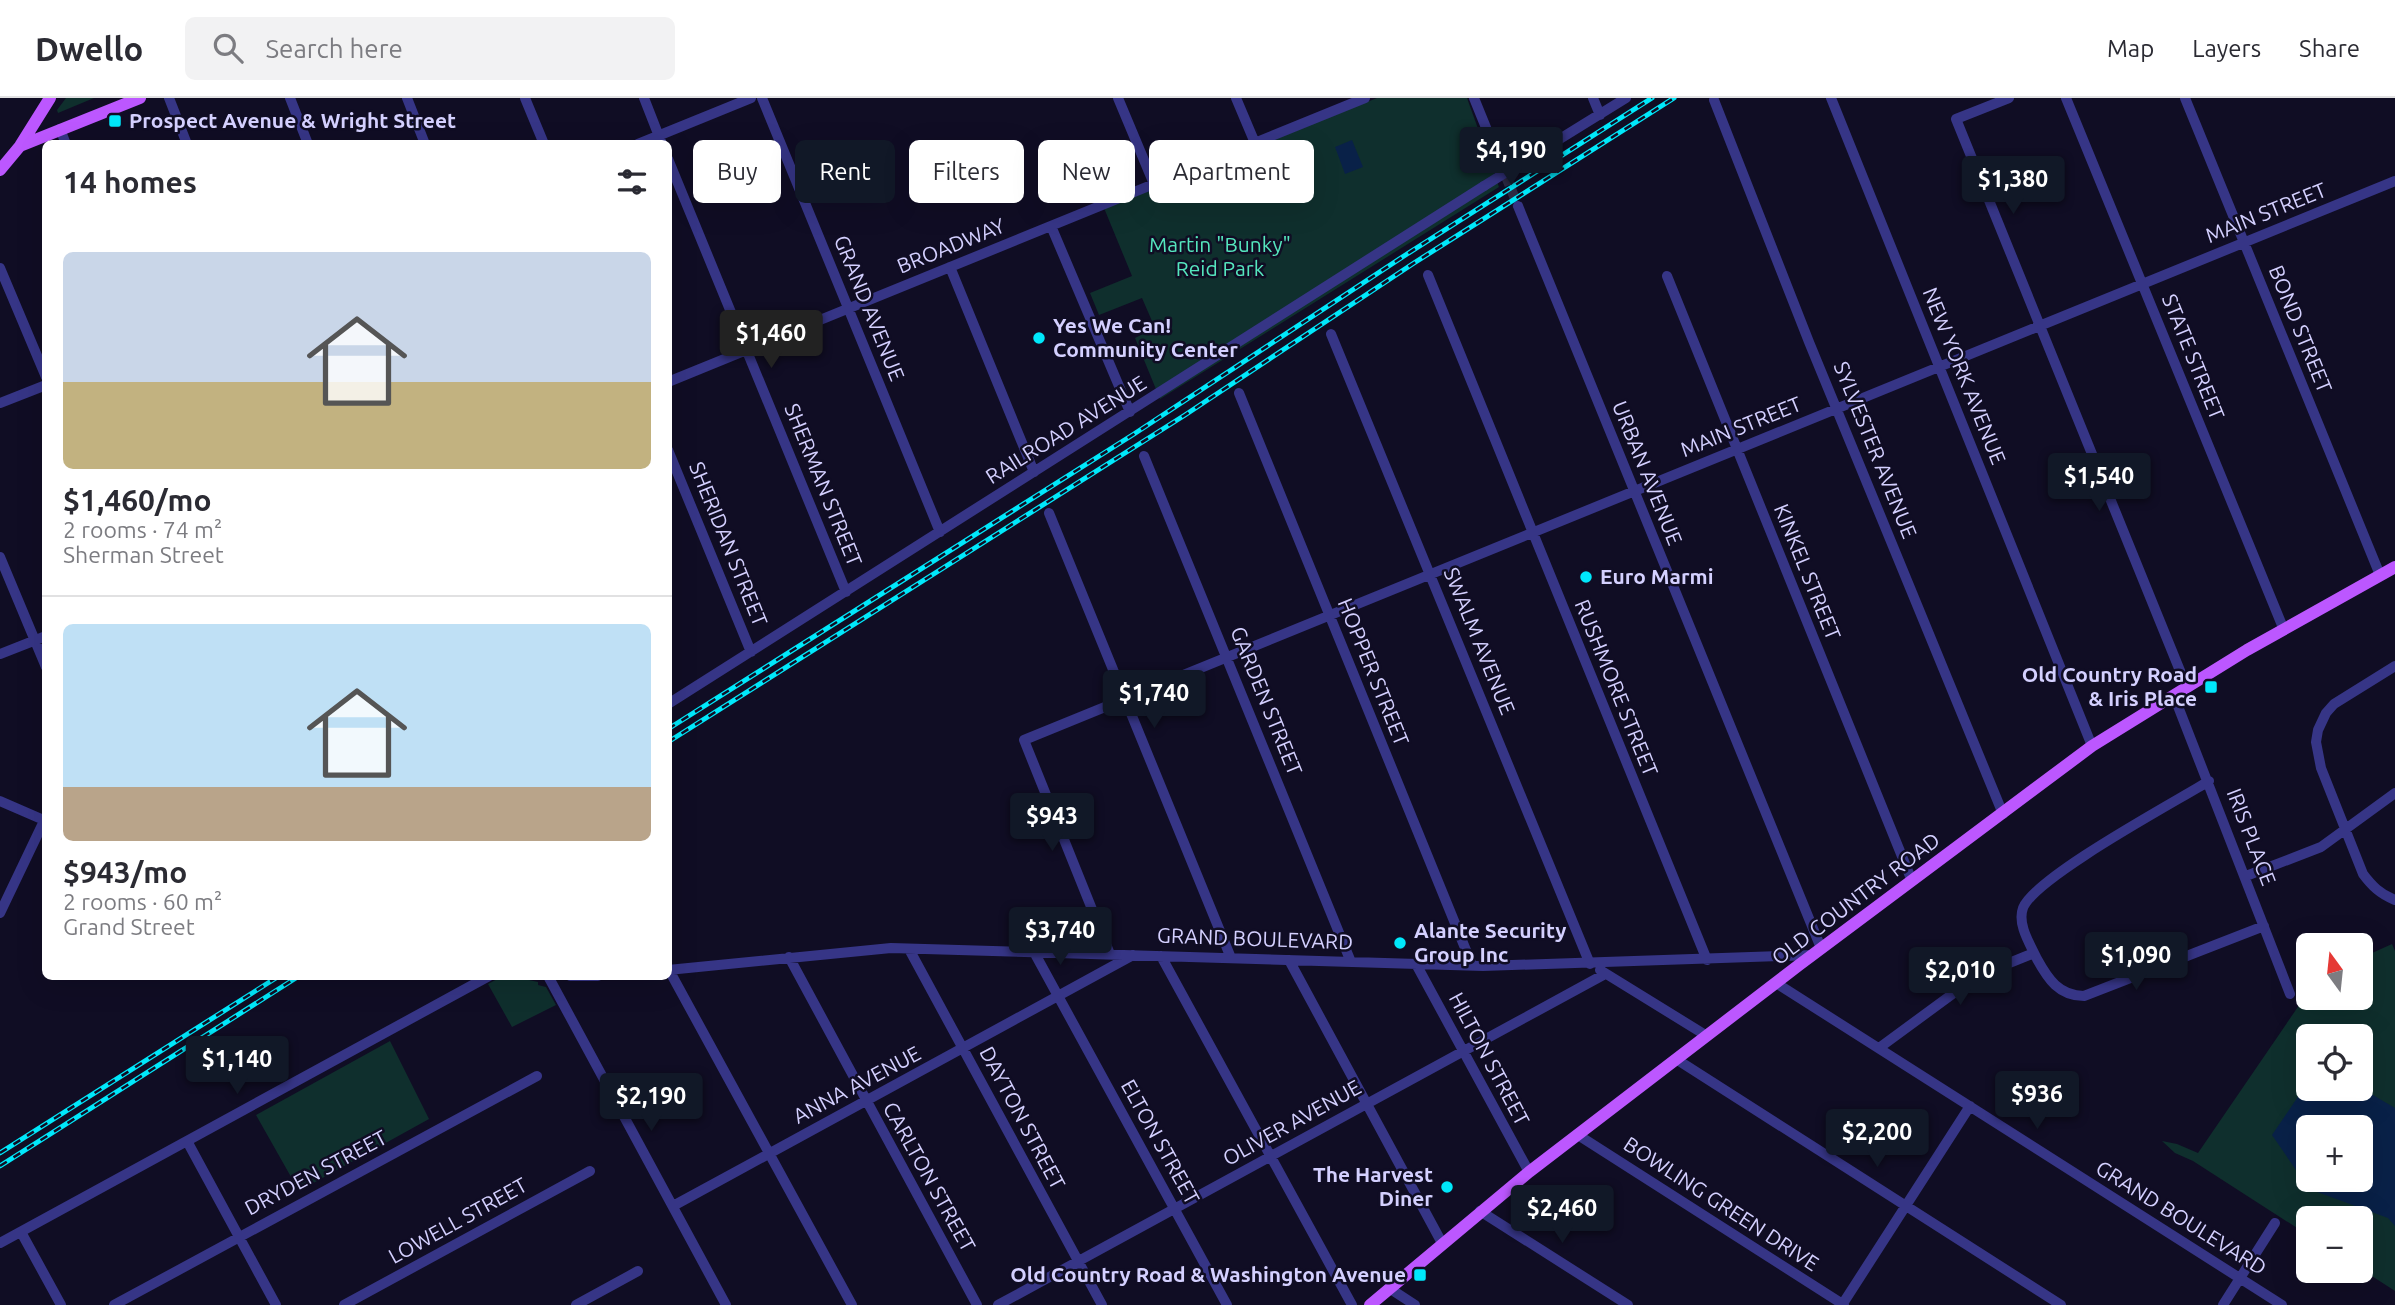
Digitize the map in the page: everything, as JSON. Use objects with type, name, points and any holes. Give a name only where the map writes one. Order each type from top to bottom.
[{"type":"main road","points":[[0,170],[20,146],[50,98]]},
{"type":"main road","points":[[20,146],[140,98]]},
{"type":"main road","name":"OLD COUNTRY ROAD","points":[[1370,1305],[1442,1242],[1529,1172],[1817,951],[2092,747],[2174,695],[2395,567]]},
{"type":"street","points":[[169,98],[185,140]]},
{"type":"street","points":[[290,98],[306,140]]},
{"type":"street","points":[[407,98],[423,140]]},
{"type":"street","points":[[525,98],[542,140]]},
{"type":"street","points":[[644,98],[660,139],[751,98]]},
{"type":"street","name":"GRAND AVENUE","points":[[762,98],[940,532]]},
{"type":"street","points":[[1118,98],[1149,172]]},
{"type":"street","points":[[1236,98],[1254,140]]},
{"type":"street","points":[[1474,98],[1500,162]]},
{"type":"street","points":[[1592,98],[1600,115]]},
{"type":"street","name":"RAILROAD AVENUE","points":[[672,701],[1626,98]]},
{"type":"street","name":"NEW YORK AVENUE","points":[[1831,98],[2092,747]]},
{"type":"street","points":[[2009,98],[1956,120],[2187,688]]},
{"type":"street","name":"STATE STREET","points":[[2066,98],[2284,630]]},
{"type":"street","name":"BOND STREET","points":[[2185,98],[2380,575]]},
{"type":"street","name":"BROADWAY","points":[[1262,140],[1359,99]]},
{"type":"street","name":"SYLVESTER AVENUE","points":[[1714,100],[2003,814]]},
{"type":"street","points":[[60,129],[64,140]]},
{"type":"street","name":"SHERMAN STREET","points":[[672,169],[846,592]]},
{"type":"street","name":"MAIN STREET","points":[[1110,954],[1024,740],[2395,181]]},
{"type":"street","name":"BROADWAY","points":[[672,380],[1149,186]]},
{"type":"street","name":"URBAN AVENUE","points":[[1518,206],[1817,951]]},
{"type":"street","points":[[1051,226],[1130,412]]},
{"type":"street","points":[[950,267],[1034,472]]},
{"type":"street","points":[[0,268],[42,368]]},
{"type":"street","name":"RUSHMORE STREET","points":[[1428,275],[1707,960]]},
{"type":"street","name":"KINKEL STREET","points":[[1667,276],[1912,881]]},
{"type":"street","name":"SWALM AVENUE","points":[[1331,334],[1590,964]]},
{"type":"street","points":[[0,403],[42,387]]},
{"type":"street","name":"HOPPER STREET","points":[[1239,393],[1472,965]]},
{"type":"street","name":"GARDEN STREET","points":[[1144,456],[1351,962]]},
{"type":"street","name":"SHERIDAN STREET","points":[[672,460],[751,652]]},
{"type":"street","points":[[1049,513],[1231,958]]},
{"type":"street","points":[[0,557],[42,657]]},
{"type":"street","points":[[0,654],[42,637]]},
{"type":"street","points":[[2395,666],[2334,704],[2318,730],[2316,751],[2363,874],[2383,895],[2395,900]]},
{"type":"street","name":"IRIS PLACE","points":[[2174,695],[2290,994]]},
{"type":"street","points":[[2209,781],[2085,855],[2029,898],[2021,920],[2047,977],[2063,992],[2075,996],[2084,996],[2264,926]]},
{"type":"street","points":[[2246,876],[2320,847],[2395,793]]},
{"type":"street","points":[[0,801],[42,820]]},
{"type":"street","points":[[0,913],[42,827]]},
{"type":"street","name":"GRAND BOULEVARD","points":[[672,970],[862,949],[1134,954],[1472,965],[1707,960],[1817,951]]},
{"type":"street","name":"DAYTON STREET","points":[[909,949],[1101,1305]]},
{"type":"street","points":[[1034,952],[1059,997]]},
{"type":"street","points":[[1879,1048],[1977,975],[2034,953]]},
{"type":"street","name":"ANNA AVENUE","points":[[673,1206],[1134,954]]},
{"type":"street","points":[[1161,956],[1352,1305]]},
{"type":"street","name":"CARLTON STREET","points":[[789,957],[977,1305]]},
{"type":"street","points":[[1289,960],[1442,1242]]},
{"type":"street","name":"HILTON STREET","points":[[1416,964],[1529,1172]]},
{"type":"street","points":[[1590,964],[1707,1036]]},
{"type":"street","name":"OLIVER AVENUE","points":[[998,1305],[1605,974]]},
{"type":"street","points":[[672,976],[852,1305]]},
{"type":"street","points":[[0,1243],[482,980]]},
{"type":"street","points":[[550,980],[726,1305]]},
{"type":"street","name":"GRAND BOULEVARD","points":[[1776,984],[2282,1305]]},
{"type":"street","name":"ELTON STREET","points":[[1059,997],[1227,1305]]},
{"type":"street","points":[[1676,1059],[2062,1305]]},
{"type":"street","name":"DRYDEN STREET","points":[[114,1305],[537,1076]]},
{"type":"street","points":[[1843,1305],[1970,1106]]},
{"type":"street","name":"BOWLING GREEN DRIVE","points":[[1578,1135],[1843,1305]]},
{"type":"street","points":[[187,1141],[276,1305]]},
{"type":"street","name":"LOWELL STREET","points":[[344,1305],[590,1171]]},
{"type":"street","points":[[1480,1211],[1628,1305]]},
{"type":"street","points":[[2222,1305],[2275,1223]]},
{"type":"street","points":[[21,1232],[61,1305]]},
{"type":"street","points":[[576,1305],[638,1271]]},
{"type":"street","points":[[1390,1288],[1415,1305]]},
{"type":"green space","points":[[66,98],[94,98],[58,113],[57,110]]},
{"type":"green space","name":"Martin \"Bunky\" Reid Park","points":[[1377,98],[1467,98],[1499,187],[1160,399],[1135,338],[1155,328],[1142,298],[1099,315],[1090,293],[1132,276],[1104,208],[1116,203],[1135,203],[1135,196],[1149,190],[1149,203],[1314,203],[1314,140],[1273,140]]},
{"type":"green space","points":[[2392,944],[2395,951],[2395,1291],[2373,1277],[2373,1206],[2296,1206],[2296,1227],[2193,1161],[2175,1153],[2162,1141],[2198,1153],[2296,1010],[2373,1010],[2373,953]]},
{"type":"green space","points":[[495,980],[538,982],[538,985],[546,987],[556,1005],[512,1027],[488,984]]},
{"type":"green space","points":[[390,1041],[429,1119],[299,1191],[256,1115]]},
{"type":"water","points":[[1352,140],[1363,167],[1345,174],[1335,147]]},
{"type":"water","points":[[2373,1095],[2395,1108],[2395,1226],[2388,1218],[2373,1212],[2373,1206],[2355,1206],[2317,1192],[2373,1192],[2373,1115],[2296,1115],[2296,1170],[2272,1135],[2296,1100],[2373,1101]]},
{"type":"tunnel","points":[[1500,162],[1518,206]]},
{"type":"railway","points":[[672,726],[1134,434],[1407,254],[1652,98]]},
{"type":"railway","points":[[672,739],[1185,415],[1414,263],[1674,98]]},
{"type":"railway","points":[[0,1153],[273,980]]},
{"type":"railway","points":[[0,1166],[293,980]]},
{"type":"place","name":"Prospect Avenue & Wright Street","points":[[115,121]]},
{"type":"place","name":"Yes We Can! Community Center","points":[[1039,338]]},
{"type":"place","name":"Euro Marmi","points":[[1586,577]]},
{"type":"place","name":"Old Country Road & Iris Place","points":[[2211,687]]},
{"type":"place","name":"Alante Security Group Inc","points":[[1400,943]]},
{"type":"place","name":"The Harvest Diner","points":[[1447,1187]]},
{"type":"place","name":"Old Country Road & Washington Avenue","points":[[1420,1275]]}]
